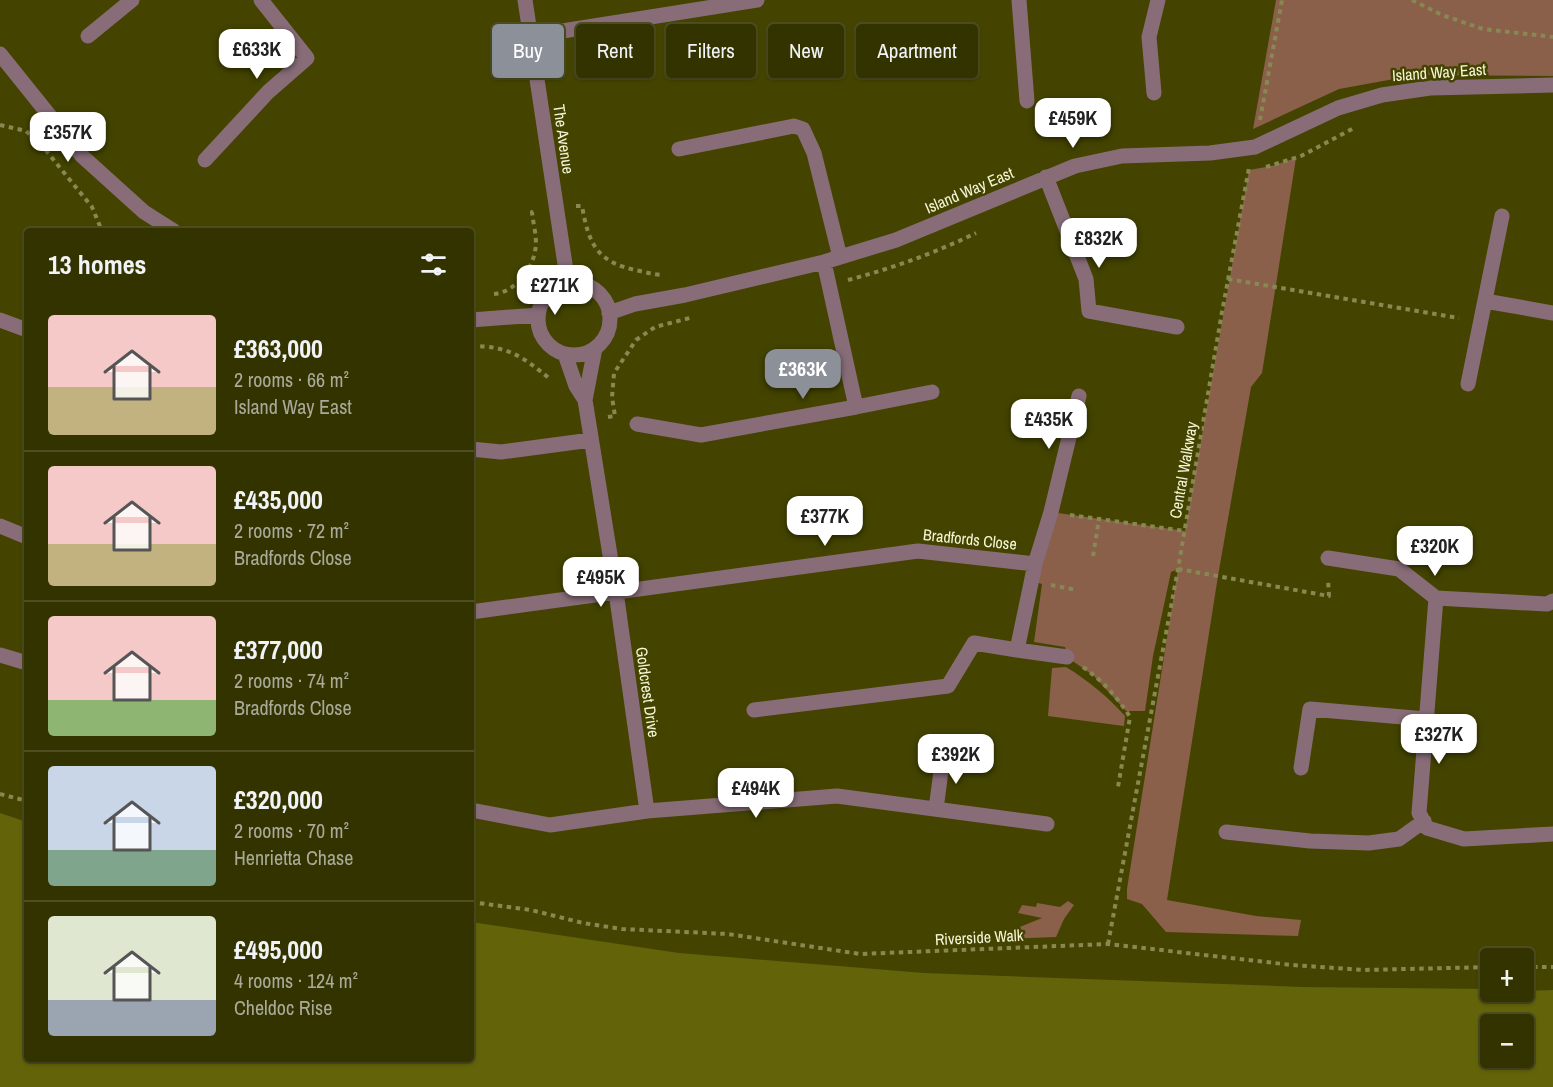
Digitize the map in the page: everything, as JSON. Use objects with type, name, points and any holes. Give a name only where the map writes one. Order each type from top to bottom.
[{"type":"street","points":[[88,36],[132,0]]},
{"type":"street","points":[[205,160],[268,92],[307,58],[261,0]]},
{"type":"street","name":"The Avenue","points":[[525,0],[529,24]]},
{"type":"street","points":[[564,31],[757,0]]},
{"type":"street","points":[[1020,0],[1026,101]]},
{"type":"street","points":[[1154,93],[1149,37],[1158,0]]},
{"type":"street","points":[[3,64],[82,156],[144,212],[169,228]]},
{"type":"street","name":"The Avenue","points":[[537,78],[568,284]]},
{"type":"street","name":"Island Way East","points":[[609,313],[635,304],[685,296],[824,262],[896,240],[1075,166],[1122,156],[1210,153],[1255,147],[1338,108],[1382,95],[1430,88],[1553,85]]},
{"type":"street","points":[[679,149],[794,126],[803,129],[814,153],[840,257]]},
{"type":"street","points":[[1046,177],[1086,279],[1089,311],[1177,327]]},
{"type":"street","points":[[1468,384],[1502,216]]},
{"type":"street","points":[[824,262],[856,407]]},
{"type":"street","points":[[568,284],[590,287],[606,303],[609,313],[606,336],[595,348],[579,355],[565,354],[548,345],[538,326],[541,303],[548,294],[568,284]]},
{"type":"street","points":[[1485,301],[1553,314]]},
{"type":"street","points":[[474,320],[538,315]]},
{"type":"street","points":[[0,320],[24,329]]},
{"type":"street","name":"Goldcrest Drive","points":[[595,348],[585,400],[647,811]]},
{"type":"street","name":"Goldcrest Drive","points":[[565,354],[576,386],[585,400]]},
{"type":"street","points":[[637,424],[702,435],[932,392]]},
{"type":"street","name":"Bradfords Close","points":[[1017,650],[1035,564],[1051,512],[1079,396]]},
{"type":"street","points":[[474,449],[501,452],[591,440]]},
{"type":"street","points":[[0,525],[24,536]]},
{"type":"street","name":"Bradfords Close","points":[[474,612],[918,551],[1035,564]]},
{"type":"street","points":[[1328,558],[1399,569],[1436,598],[1547,604],[1553,601]]},
{"type":"street","points":[[1436,598],[1419,813],[1428,828],[1464,839],[1553,834]]},
{"type":"street","points":[[754,710],[948,686],[974,643],[1067,657]]},
{"type":"street","points":[[0,655],[24,662]]},
{"type":"street","points":[[1301,768],[1310,709],[1426,719]]},
{"type":"street","points":[[936,809],[943,756]]},
{"type":"street","points":[[474,811],[550,825],[647,811],[837,796],[1047,824]]},
{"type":"street","points":[[1226,832],[1310,842],[1370,843],[1399,839],[1424,821]]},
{"type":"path","name":"Central Walkway","points":[[1108,944],[1185,531],[1228,279],[1282,0]]},
{"type":"path","points":[[1412,0],[1442,15],[1483,29],[1553,37]]},
{"type":"path","points":[[0,125],[26,131],[44,148],[92,207],[101,228]]},
{"type":"path","points":[[1238,170],[1272,166],[1302,156],[1342,133],[1360,126]]},
{"type":"path","points":[[829,285],[893,267],[947,247],[979,231]]},
{"type":"path","points":[[1228,279],[1481,322]]},
{"type":"path","points":[[588,421],[615,416],[612,397],[614,374],[636,340],[655,327],[700,315]]},
{"type":"path","points":[[474,346],[508,350],[528,361],[552,381]]},
{"type":"path","points":[[1051,512],[1185,531]]},
{"type":"path","points":[[1093,556],[1098,519]]},
{"type":"path","points":[[1178,569],[1329,596],[1328,558]]},
{"type":"path","points":[[1067,657],[1094,676],[1123,705],[1130,717],[1118,787]]},
{"type":"path","points":[[0,794],[24,800]]},
{"type":"path","name":"Riverside Walk","points":[[474,902],[531,910],[583,923],[622,929],[728,934],[860,954],[1108,944],[1292,965],[1364,970],[1480,967]]},
{"type":"path","points":[[1534,967],[1553,968]]},
{"type":"shaded area","points":[[1276,0],[1553,0],[1553,76],[1416,75],[1339,89],[1253,129]]},
{"type":"shaded area","points":[[1296,158],[1262,373],[1251,387],[1218,576],[1167,900],[1256,916],[1301,920],[1298,936],[1166,932],[1142,904],[1127,899],[1127,889],[1178,569],[1171,572],[1153,656],[1145,711],[1126,711],[1094,676],[1067,657],[1065,647],[1034,642],[1042,584],[1032,581],[1051,512],[1185,531],[1249,170],[1272,166]]},
{"type":"shaded area","points":[[1066,667],[1119,709],[1125,716],[1124,726],[1048,716],[1052,668]]},
{"type":"shaded area","points":[[0,813],[24,821],[24,1062],[474,1062],[474,922],[679,953],[924,973],[1303,987],[1480,989],[1480,1002],[1534,1002],[1534,991],[1553,990],[1553,1087],[0,1087]]},
{"type":"shaded area","points":[[1068,901],[1074,905],[1064,919],[1056,937],[998,939],[997,936],[1042,918],[1018,913],[1022,905],[1036,907],[1037,903],[1060,907]]}]
